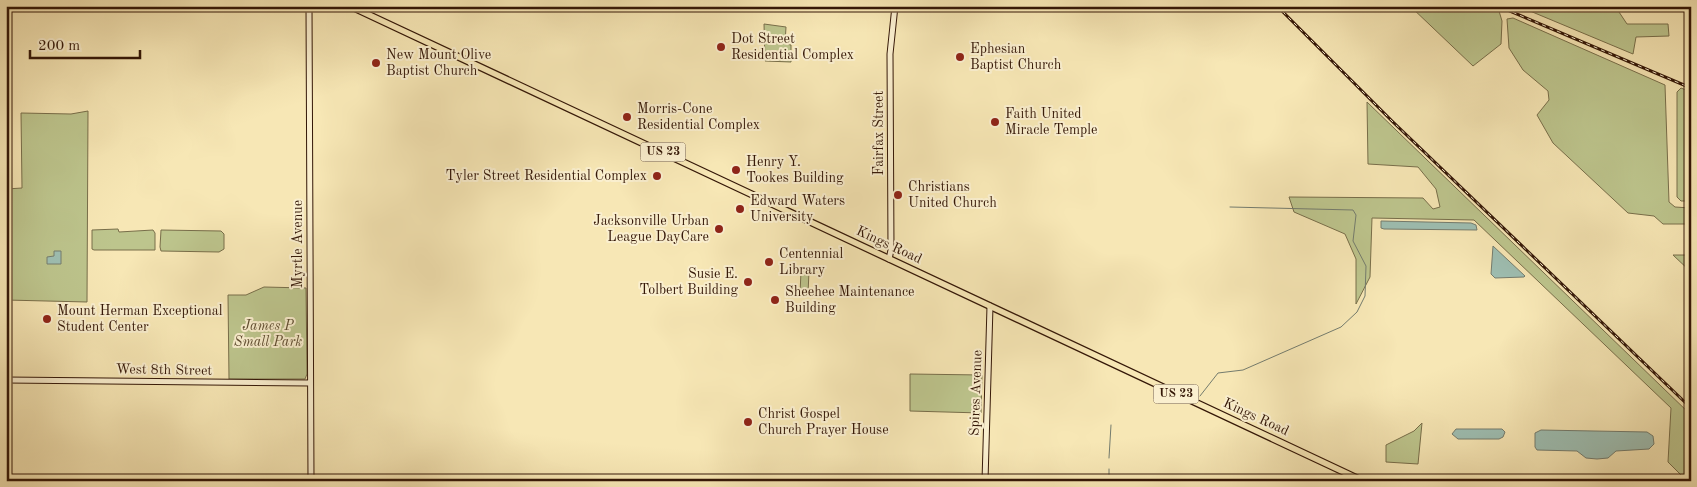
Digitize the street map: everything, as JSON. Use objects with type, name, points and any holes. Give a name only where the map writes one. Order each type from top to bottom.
[{"type":"main road","name":"Myrtle Avenue","points":[[309,6],[311,481]]},
{"type":"main road","name":"Kings Road","points":[[350,6],[1363,481]]},
{"type":"main road","name":"Fairfax Street","points":[[889,259],[892,250],[890,54],[895,6]]},
{"type":"main road","name":"Spires Avenue","points":[[985,481],[990,306]]},
{"type":"main road","name":"West 8th Street","points":[[6,379],[310,383]]},
{"type":"green space","points":[[1410,6],[1487,6],[1499,11],[1502,21],[1501,44],[1473,66]]},
{"type":"green space","points":[[1518,6],[1595,10],[1595,6],[1615,6],[1627,24],[1668,24],[1669,36],[1636,37],[1633,54]]},
{"type":"green space","points":[[1513,18],[1665,85],[1669,202],[1675,207],[1691,208],[1691,224],[1663,224],[1654,216],[1628,213],[1553,143],[1537,115],[1549,100],[1548,91],[1523,70],[1509,48],[1507,19]]},
{"type":"green space","points":[[764,24],[786,27],[785,44],[791,45],[791,62],[765,61]]},
{"type":"green space","points":[[1681,88],[1691,92],[1691,201],[1681,201],[1677,197],[1677,92]]},
{"type":"green space","points":[[1367,102],[1691,415],[1691,474],[1685,479],[1668,462],[1671,408],[1474,220],[1372,218],[1370,277],[1356,304],[1356,259],[1345,234],[1294,212],[1289,197],[1423,198],[1433,209],[1440,207],[1436,189],[1418,167],[1368,164]]},
{"type":"green space","points":[[88,111],[87,302],[6,300],[6,189],[22,188],[21,113],[71,114]]},
{"type":"green space","points":[[118,229],[119,232],[153,230],[155,233],[155,250],[92,249],[92,230]]},
{"type":"green space","points":[[161,230],[221,231],[224,234],[224,249],[219,252],[161,251]]},
{"type":"green space","points":[[1673,255],[1691,255],[1691,272]]},
{"type":"green space","points":[[801,271],[809,271],[808,294],[800,294]]},
{"type":"green space","name":"James P Small Park","points":[[264,287],[306,288],[307,374],[305,379],[229,379],[228,295],[246,295]]},
{"type":"green space","points":[[910,374],[982,375],[981,413],[910,411]]},
{"type":"green space","points":[[1422,423],[1418,464],[1386,462],[1386,445],[1414,431]]},
{"type":"water","points":[[1381,221],[1471,223],[1476,225],[1477,230],[1384,229],[1381,228]]},
{"type":"water","points":[[1493,246],[1525,276],[1495,278],[1491,274]]},
{"type":"water","points":[[54,251],[61,251],[61,264],[47,264],[47,257],[54,256]]},
{"type":"water","points":[[1456,429],[1502,429],[1505,432],[1503,437],[1499,439],[1458,439],[1452,434]]},
{"type":"water","points":[[1541,430],[1647,432],[1653,436],[1654,444],[1649,449],[1616,451],[1608,458],[1586,458],[1577,451],[1537,450],[1535,447],[1535,433]]},
{"type":"waterway","points":[[1200,396],[1218,373],[1243,370],[1341,327],[1357,312],[1365,296],[1366,266],[1353,241],[1356,215],[1353,210],[1230,207]]},
{"type":"waterway","points":[[1109,458],[1111,425]]},
{"type":"waterway","points":[[1109,469],[1109,481]]},
{"type":"railway","points":[[1277,6],[1393,122],[1691,408]]},
{"type":"railway","points":[[1498,6],[1691,88]]},
{"type":"place","name":"Dot Street Residential Complex","points":[[721,47]]},
{"type":"place","name":"Ephesian Baptist Church","points":[[960,57]]},
{"type":"place","name":"New Mount Olive Baptist Church","points":[[376,63]]},
{"type":"place","name":"Morris-Cone Residential Complex","points":[[627,117]]},
{"type":"place","name":"Faith United Miracle Temple","points":[[995,122]]},
{"type":"place","name":"Henry Y. Tookes Building","points":[[736,170]]},
{"type":"place","name":"Tyler Street Residential Complex","points":[[657,176]]},
{"type":"place","name":"Christians United Church","points":[[898,195]]},
{"type":"place","name":"Edward Waters University","points":[[740,209]]},
{"type":"place","name":"Jacksonville Urban League DayCare","points":[[719,229]]},
{"type":"place","name":"Centennial Library","points":[[769,262]]},
{"type":"place","name":"Susie E. Tolbert Building","points":[[748,282]]},
{"type":"place","name":"Sheehee Maintenance Building","points":[[775,300]]},
{"type":"place","name":"Mount Herman Exceptional Student Center","points":[[47,319]]},
{"type":"place","name":"Christ Gospel Church Prayer House","points":[[748,422]]}]
